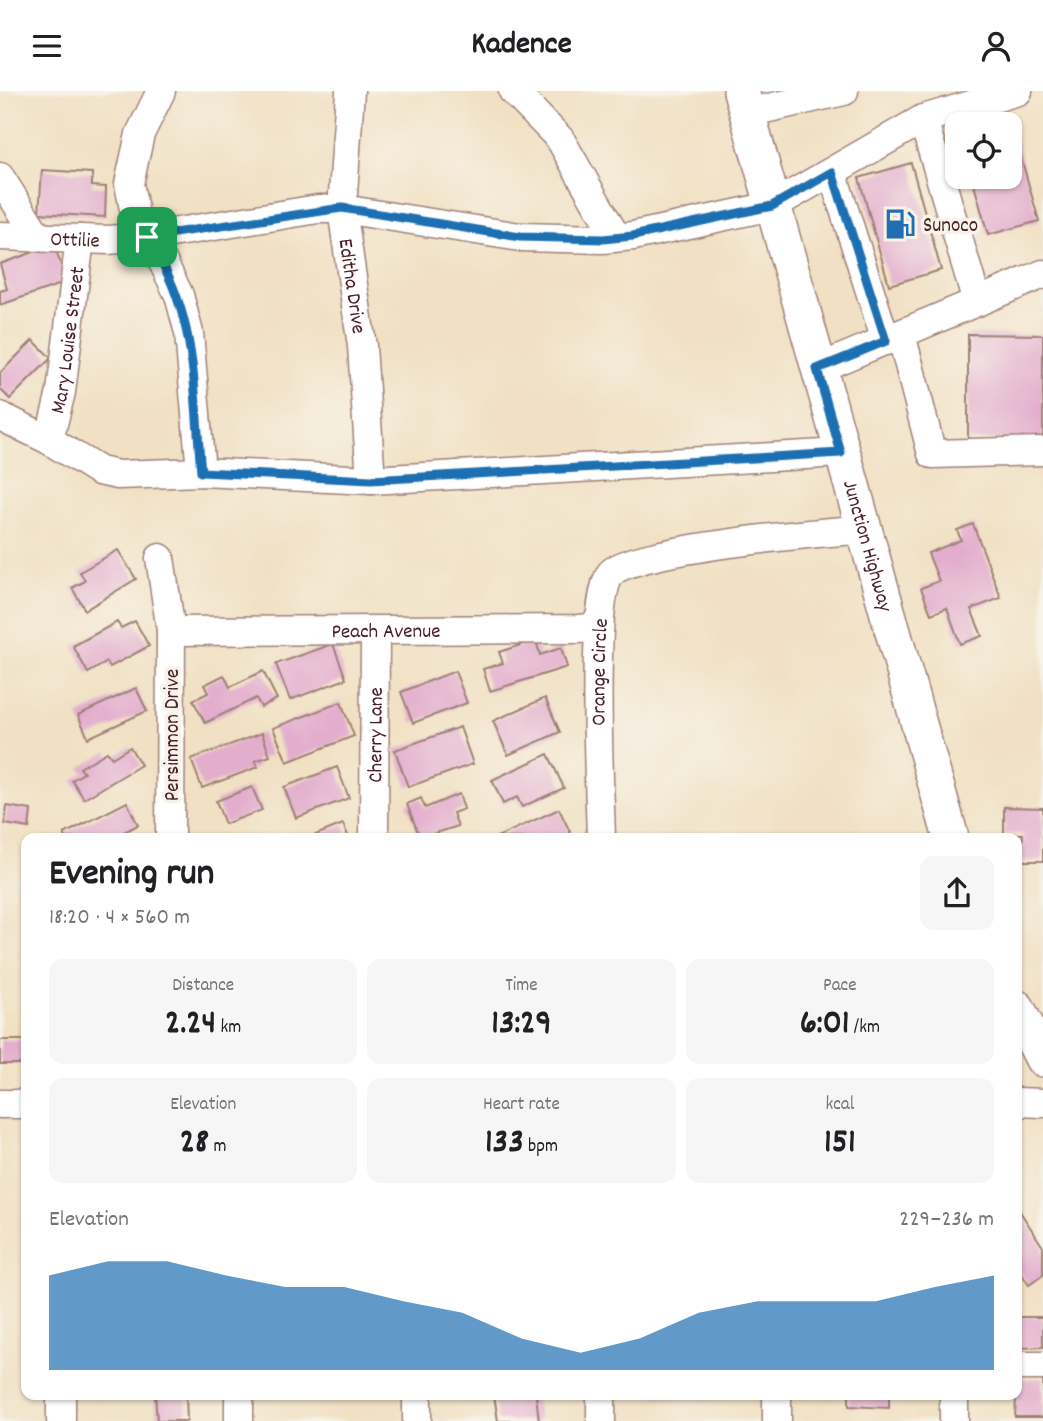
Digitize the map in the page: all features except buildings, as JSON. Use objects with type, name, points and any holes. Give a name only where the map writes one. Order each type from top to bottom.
[{"type":"main road","name":"Junction Highway","points":[[744,102],[862,530],[950,833]]},
{"type":"main road","points":[[1022,1018],[1043,1059]]},
{"type":"street","points":[[160,91],[140,134],[129,184],[136,219],[179,295],[189,333],[201,472]]},
{"type":"street","name":"Editha Drive","points":[[350,91],[342,208],[362,346],[371,480]]},
{"type":"street","points":[[513,91],[560,139],[616,237]]},
{"type":"street","points":[[744,102],[844,91]]},
{"type":"street","name":"Ottilie","points":[[0,236],[80,239],[147,237],[342,208],[520,237],[616,237],[772,206],[923,119],[1018,91]]},
{"type":"street","points":[[923,119],[977,302]]},
{"type":"street","points":[[832,172],[893,337],[932,454],[1043,450]]},
{"type":"street","points":[[0,177],[38,237]]},
{"type":"street","name":"Mary Louise Street","points":[[49,440],[61,392],[80,239]]},
{"type":"street","points":[[817,369],[1043,274]]},
{"type":"street","points":[[0,416],[49,440],[99,471],[118,475],[201,472],[371,480],[841,453]]},
{"type":"street","name":"Orange Circle","points":[[601,833],[597,621],[606,582],[612,572],[622,565],[671,553],[828,531],[862,530]]},
{"type":"street","name":"Persimmon Drive","points":[[160,558],[172,631],[170,833]]},
{"type":"street","name":"Peach Avenue","points":[[172,631],[591,628],[597,621]]},
{"type":"street","name":"Cherry Lane","points":[[374,833],[375,631]]},
{"type":"street","points":[[1022,1102],[1043,1103]]},
{"type":"street","points":[[0,1104],[21,1104]]},
{"type":"street","points":[[1022,1366],[1043,1366]]},
{"type":"street","points":[[61,1400],[61,1421]]},
{"type":"street","points":[[239,1400],[239,1421]]},
{"type":"street","points":[[417,1400],[417,1421]]},
{"type":"street","points":[[601,1400],[601,1421]]},
{"type":"street","points":[[777,1400],[777,1421]]},
{"type":"street","points":[[954,1400],[954,1421]]},
{"type":"place","name":"Sunoco","points":[[900,224]]},
{"type":"route","points":[[832,172],[886,341],[817,369],[841,453],[371,480],[201,472],[189,333],[179,295],[160,256],[147,237],[318,209],[342,208],[520,237],[603,239],[633,236],[772,206],[832,172]]}]
